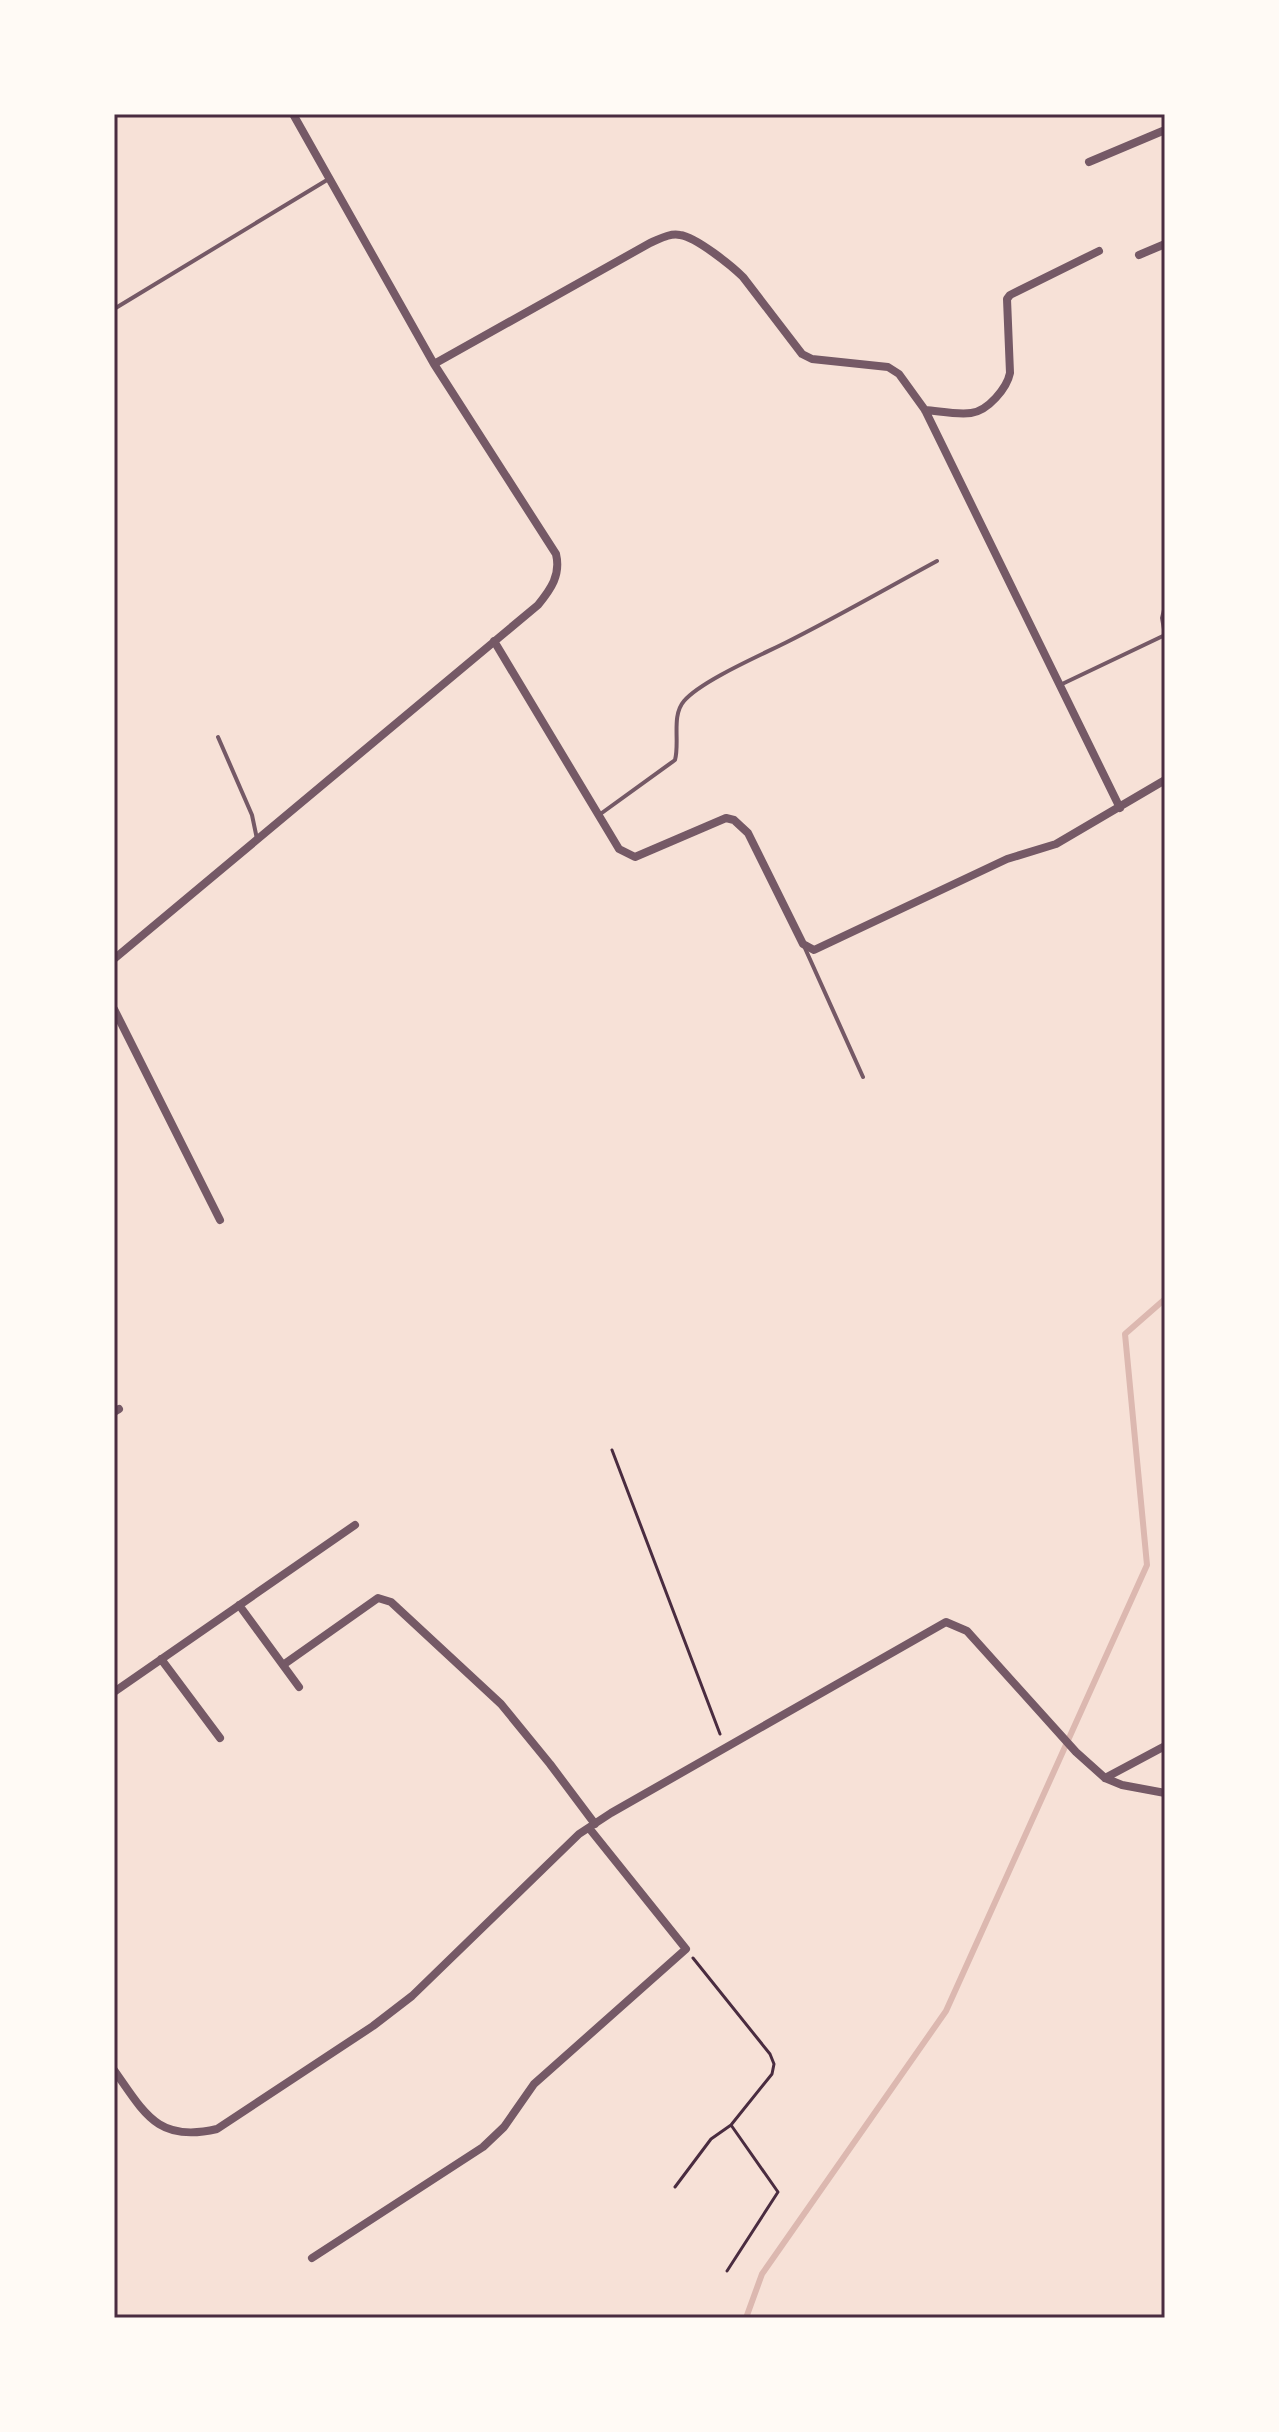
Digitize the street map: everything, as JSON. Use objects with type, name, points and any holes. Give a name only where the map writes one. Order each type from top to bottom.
[{"type":"street","points":[[114,959],[538,605],[555,580],[559,566],[556,554],[434,364],[293,114]]},
{"type":"street","points":[[1089,162],[1165,130]]},
{"type":"street","points":[[434,364],[650,243],[668,235],[683,235],[733,267],[802,354],[812,359],[888,367],[899,374],[925,410],[1120,808]]},
{"type":"street","points":[[1139,255],[1165,244]]},
{"type":"street","points":[[925,410],[971,413],[989,403],[1008,383],[1010,373],[1007,299],[1099,251]]},
{"type":"street","points":[[494,641],[619,849],[635,857],[726,818],[734,820],[748,833],[803,944],[818,950],[1007,859],[1056,844],[1165,780]]},
{"type":"street","points":[[114,1009],[220,1220]]},
{"type":"street","points":[[114,1692],[355,1525]]},
{"type":"street","points":[[283,1665],[378,1598],[391,1602],[501,1704],[550,1764],[592,1826],[686,1949],[534,2084],[504,2127],[483,2147],[312,2258]]},
{"type":"street","points":[[239,1605],[299,1687]]},
{"type":"street","points":[[114,2070],[137,2103],[173,2133],[195,2134],[217,2129],[373,2026],[412,1996],[592,1826],[946,1622],[967,1631],[1076,1752],[1105,1778],[1122,1785],[1165,1793]]},
{"type":"street","points":[[161,1659],[220,1738]]},
{"type":"street","points":[[1105,1778],[1165,1746]]},
{"type":"lane","points":[[114,309],[329,178]]},
{"type":"lane","points":[[599,815],[675,760],[677,714],[684,701],[695,692],[743,663],[937,561]]},
{"type":"lane","points":[[1060,685],[1165,636],[1162,618],[1165,606]]},
{"type":"lane","points":[[218,737],[252,815],[257,840]]},
{"type":"lane","points":[[803,944],[863,1077]]},
{"type":"path","points":[[612,1450],[726,1749]]},
{"type":"path","points":[[675,2187],[711,2139],[731,2125],[772,2074],[774,2064],[770,2054],[686,1949]]},
{"type":"path","points":[[727,2271],[778,2192],[731,2125]]},
{"type":"waterway","points":[[746,2318],[762,2274],[946,2011],[1147,1565],[1125,1334],[1165,1299]]}]
